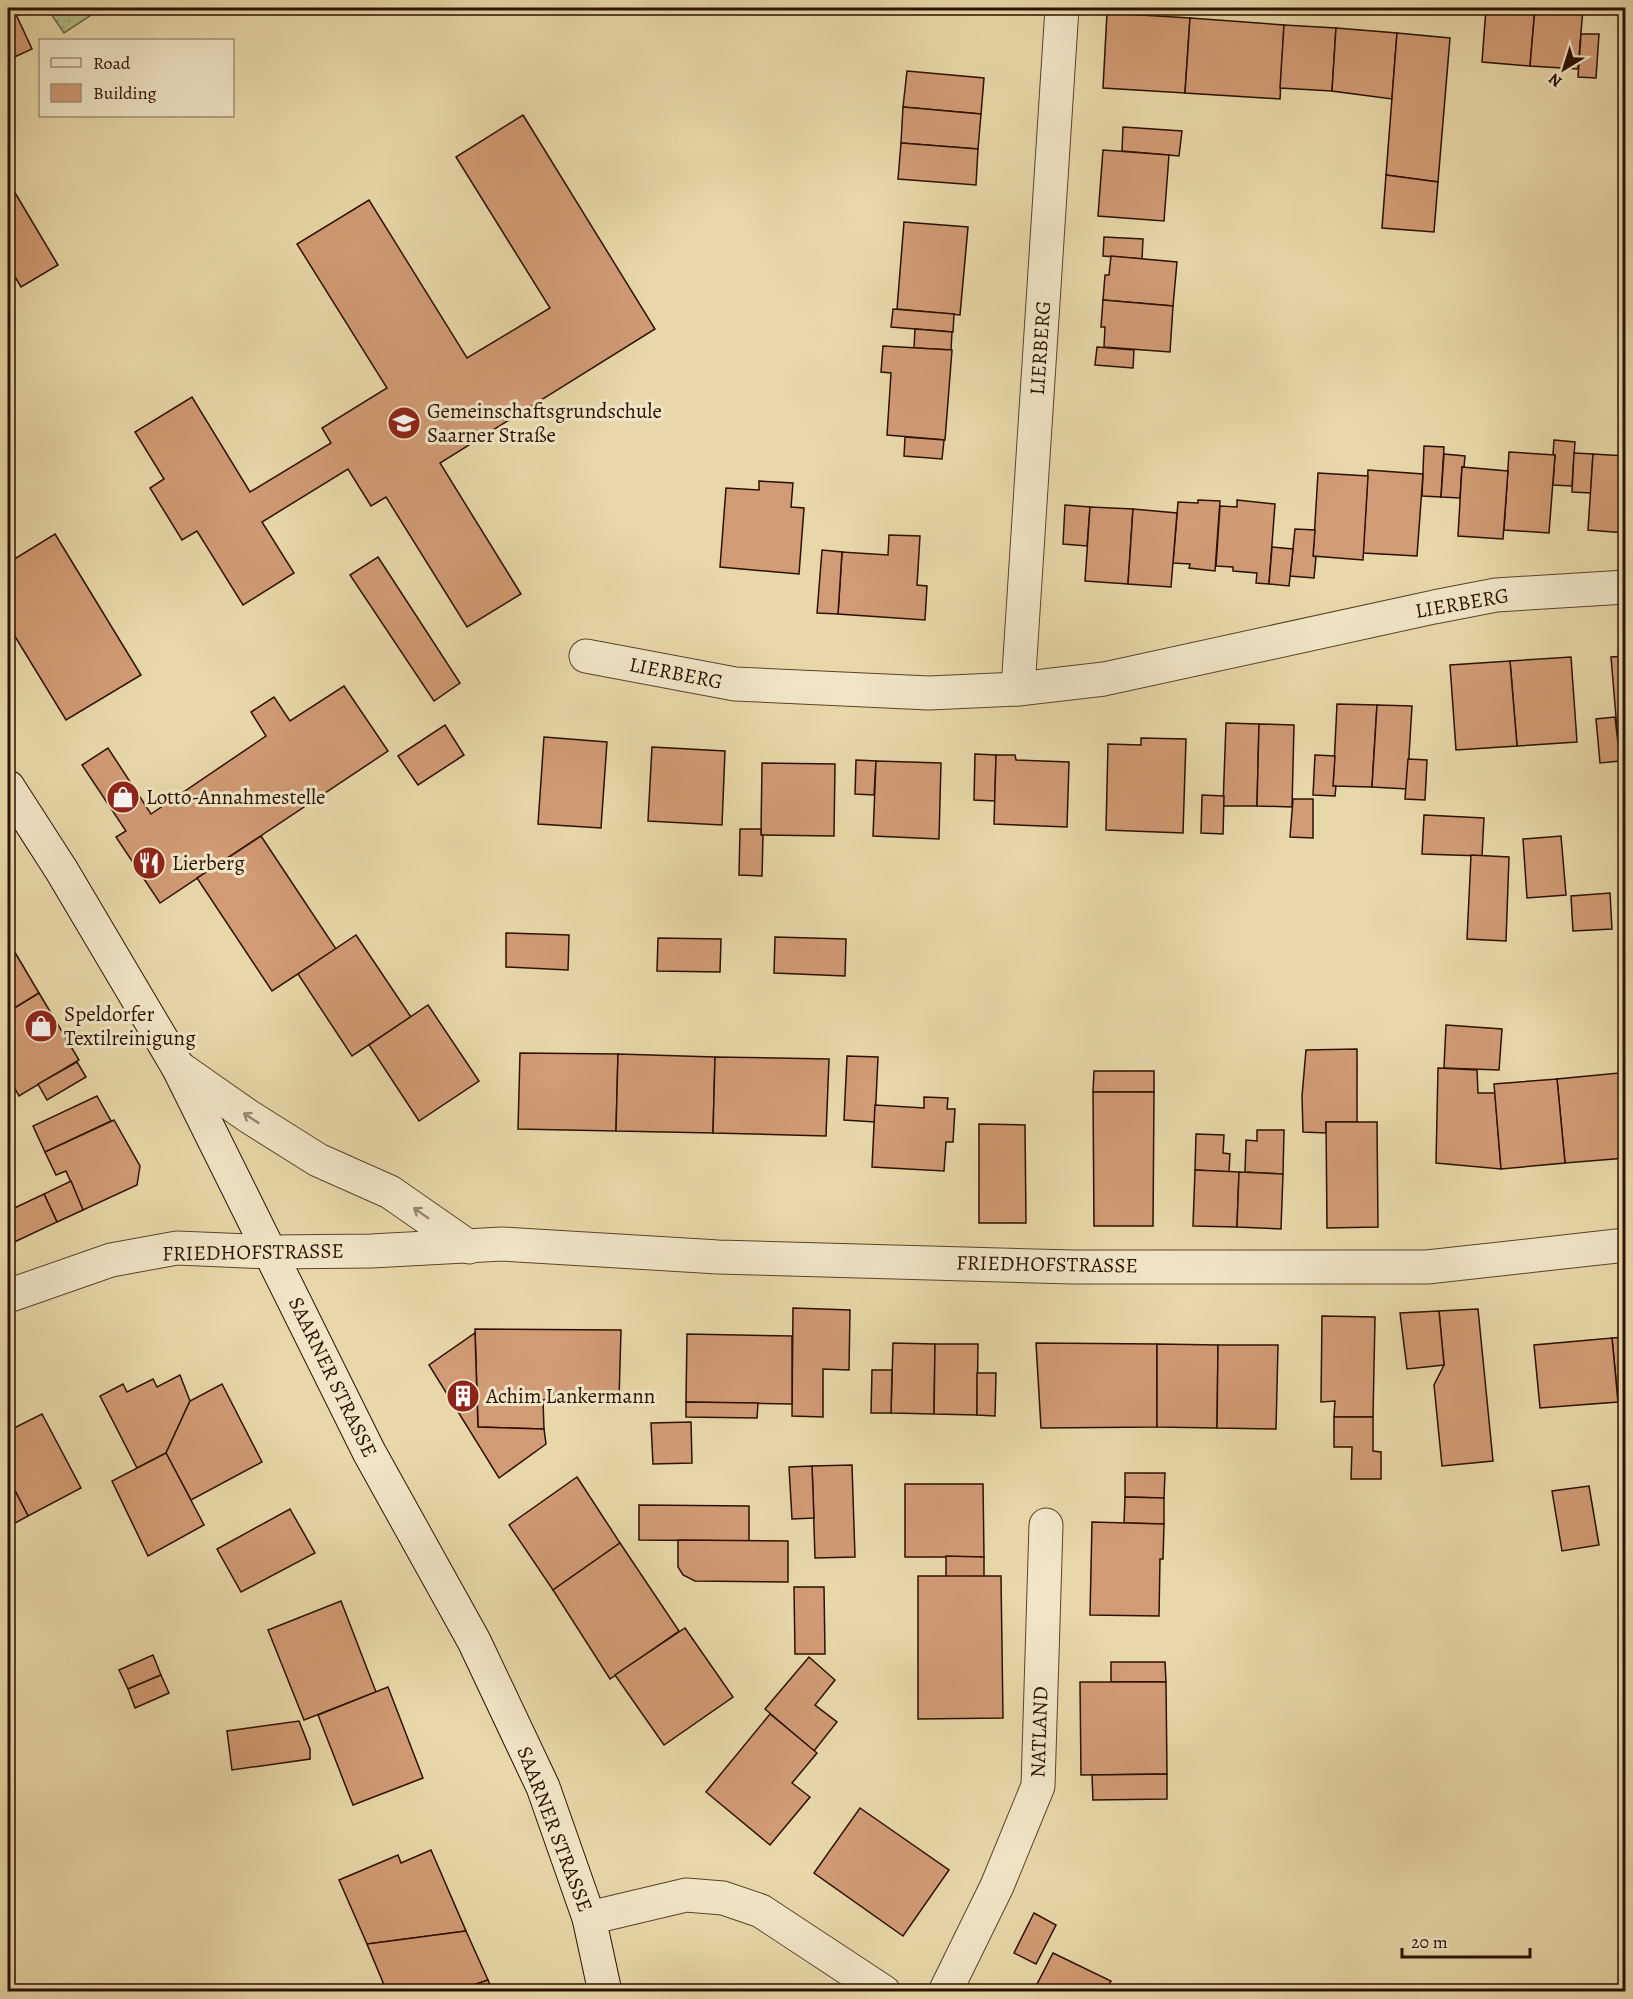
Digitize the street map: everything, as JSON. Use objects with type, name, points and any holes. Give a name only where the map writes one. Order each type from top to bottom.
[{"type":"street","name":"LIERBERG","points":[[1018,689],[1062,8]]},
{"type":"street","name":"LIERBERG","points":[[586,656],[735,684],[930,693],[1018,689],[1104,679],[1496,595],[1626,587]]},
{"type":"street","name":"SAARNER STRASSE","points":[[8,787],[62,871],[178,1067],[369,1452],[474,1641],[543,1787],[589,1918],[605,1992]]},
{"type":"street","points":[[178,1067],[248,1116],[318,1160],[390,1192],[468,1247]]},
{"type":"street","name":"FRIEDHOFSTRASSE","points":[[8,1296],[111,1260],[177,1248],[271,1252],[468,1247],[502,1244],[718,1257],[1073,1266],[1427,1267],[1626,1245]]},
{"type":"street","name":"NATLAND","points":[[945,1992],[997,1886],[1038,1786],[1046,1525]]},
{"type":"street","points":[[589,1918],[686,1895],[723,1898],[762,1911],[884,1992]]},
{"type":"green space","points":[[47,8],[102,8],[64,33]]},
{"type":"building","points":[[8,8],[13,8],[32,49],[8,60]]},
{"type":"building","points":[[1486,8],[1535,8],[1530,66],[1482,62]]},
{"type":"building","points":[[1535,8],[1583,8],[1578,69],[1530,66]]},
{"type":"building","points":[[1626,10],[1626,46],[1623,46]]},
{"type":"building","points":[[1107,13],[1190,18],[1185,93],[1103,88]]},
{"type":"building","points":[[1190,18],[1284,25],[1280,99],[1185,93]]},
{"type":"building","points":[[1284,25],[1336,28],[1332,91],[1280,88]]},
{"type":"building","points":[[1336,28],[1397,33],[1392,99],[1332,91]]},
{"type":"building","points":[[1397,33],[1450,38],[1438,182],[1386,175]]},
{"type":"building","points":[[1581,34],[1599,34],[1596,78],[1578,77]]},
{"type":"building","points":[[907,71],[984,78],[981,114],[903,107]]},
{"type":"building","points":[[903,107],[981,114],[978,149],[901,143]]},
{"type":"building","points":[[523,115],[655,329],[440,463],[521,594],[467,627],[386,497],[371,506],[348,469],[262,522],[294,573],[243,605],[197,531],[182,540],[150,488],[164,479],[135,432],[192,397],[250,492],[331,443],[322,428],[387,388],[297,244],[369,200],[467,358],[550,308],[456,157]]},
{"type":"building","points":[[1123,127],[1182,131],[1179,156],[1122,151]]},
{"type":"building","points":[[901,143],[978,149],[976,185],[898,179]]},
{"type":"building","points":[[1103,150],[1169,155],[1164,221],[1098,216]]},
{"type":"building","points":[[1386,175],[1438,182],[1434,232],[1382,228]]},
{"type":"building","points":[[8,181],[58,265],[21,287],[8,265]]},
{"type":"building","points":[[904,222],[968,227],[960,315],[897,309]]},
{"type":"building","points":[[1104,237],[1143,239],[1142,259],[1103,256]]},
{"type":"building","points":[[1111,256],[1177,262],[1173,306],[1103,300],[1105,275],[1109,275]]},
{"type":"building","points":[[1103,300],[1173,306],[1170,352],[1104,347],[1105,327],[1101,327]]},
{"type":"building","points":[[893,309],[954,314],[953,332],[891,327]]},
{"type":"building","points":[[915,329],[952,332],[951,350],[914,348]]},
{"type":"building","points":[[883,346],[952,350],[945,440],[887,435],[891,373],[881,372]]},
{"type":"building","points":[[1097,347],[1134,350],[1133,368],[1095,365]]},
{"type":"building","points":[[905,437],[944,440],[942,459],[904,456]]},
{"type":"building","points":[[1554,440],[1575,442],[1572,486],[1553,485]]},
{"type":"building","points":[[1424,446],[1444,447],[1441,497],[1422,496]]},
{"type":"building","points":[[1509,452],[1555,455],[1549,533],[1504,530]]},
{"type":"building","points":[[1574,453],[1593,454],[1591,493],[1572,492]]},
{"type":"building","points":[[1444,454],[1465,456],[1460,498],[1441,497]]},
{"type":"building","points":[[1593,454],[1626,456],[1626,533],[1588,530]]},
{"type":"building","points":[[1462,467],[1508,471],[1503,539],[1458,536]]},
{"type":"building","points":[[1368,470],[1423,474],[1417,556],[1363,553]]},
{"type":"building","points":[[1318,473],[1368,476],[1363,560],[1313,556]]},
{"type":"building","points":[[759,481],[793,483],[791,507],[804,508],[799,574],[720,567],[726,488],[759,490]]},
{"type":"building","points":[[1198,500],[1220,501],[1215,571],[1189,568],[1190,564],[1173,563],[1178,502],[1198,503]]},
{"type":"building","points":[[1237,500],[1275,504],[1269,584],[1256,583],[1257,573],[1233,571],[1233,567],[1216,566],[1220,506],[1237,507]]},
{"type":"building","points":[[1065,505],[1090,507],[1087,546],[1063,544]]},
{"type":"building","points":[[1090,507],[1133,509],[1128,584],[1085,581]]},
{"type":"building","points":[[1133,509],[1177,513],[1171,587],[1128,584]]},
{"type":"building","points":[[1295,529],[1315,530],[1314,578],[1290,576]]},
{"type":"building","points":[[55,534],[141,675],[66,720],[8,625],[8,563]]},
{"type":"building","points":[[889,535],[920,536],[917,585],[927,586],[925,620],[838,614],[842,552],[888,555]]},
{"type":"building","points":[[1272,547],[1293,549],[1289,586],[1269,584]]},
{"type":"building","points":[[822,550],[842,552],[838,614],[817,613]]},
{"type":"building","points":[[378,557],[460,683],[434,701],[350,575]]},
{"type":"building","points":[[1626,656],[1626,740],[1618,741],[1611,657]]},
{"type":"building","points":[[1571,657],[1577,742],[1517,746],[1510,661]]},
{"type":"building","points":[[1510,661],[1517,746],[1456,750],[1450,665]]},
{"type":"building","points":[[344,686],[388,751],[160,903],[116,837],[126,831],[82,765],[108,748],[151,814],[266,736],[251,712],[274,697],[290,721]]},
{"type":"building","points":[[1337,704],[1377,705],[1372,787],[1333,786]]},
{"type":"building","points":[[1377,705],[1412,706],[1407,789],[1372,787]]},
{"type":"building","points":[[1615,717],[1620,761],[1600,763],[1596,719]]},
{"type":"building","points":[[1226,723],[1259,724],[1257,806],[1223,806]]},
{"type":"building","points":[[1259,724],[1294,725],[1292,807],[1257,806]]},
{"type":"building","points":[[445,725],[464,755],[418,785],[398,756]]},
{"type":"building","points":[[544,737],[607,742],[601,828],[538,824]]},
{"type":"building","points":[[1141,738],[1186,739],[1183,833],[1106,830],[1108,744],[1141,745]]},
{"type":"building","points":[[652,747],[725,751],[722,825],[648,821]]},
{"type":"building","points":[[975,754],[996,755],[995,801],[974,800]]},
{"type":"building","points":[[996,755],[1015,755],[1016,760],[1069,762],[1067,827],[994,824]]},
{"type":"building","points":[[1315,755],[1335,756],[1333,786],[1336,786],[1335,796],[1313,795]]},
{"type":"building","points":[[1408,759],[1427,760],[1425,800],[1405,799]]},
{"type":"building","points":[[856,760],[876,761],[874,795],[855,794]]},
{"type":"building","points":[[876,761],[941,763],[939,839],[873,836]]},
{"type":"building","points":[[762,763],[835,764],[834,836],[761,835]]},
{"type":"building","points":[[1202,795],[1224,796],[1223,834],[1201,833]]},
{"type":"building","points":[[1293,799],[1313,799],[1313,838],[1290,837]]},
{"type":"building","points":[[1424,815],[1484,818],[1482,856],[1422,854]]},
{"type":"building","points":[[740,829],[761,829],[761,835],[763,835],[762,876],[739,875]]},
{"type":"building","points":[[261,836],[336,949],[272,991],[197,878]]},
{"type":"building","points":[[1561,836],[1566,895],[1527,898],[1523,839]]},
{"type":"building","points":[[1471,855],[1509,857],[1506,941],[1467,939]]},
{"type":"building","points":[[1610,893],[1612,929],[1573,931],[1571,896]]},
{"type":"building","points":[[506,933],[569,935],[568,970],[506,967]]},
{"type":"building","points":[[356,935],[411,1017],[352,1056],[298,974]]},
{"type":"building","points":[[775,937],[846,939],[845,976],[774,973]]},
{"type":"building","points":[[658,938],[721,939],[720,972],[657,971]]},
{"type":"building","points":[[10,944],[39,993],[8,1012],[8,946]]},
{"type":"building","points":[[39,993],[79,1060],[19,1096],[8,1076],[8,1012]]},
{"type":"building","points":[[428,1005],[479,1081],[419,1121],[369,1045]]},
{"type":"building","points":[[1446,1025],[1502,1029],[1499,1070],[1444,1068]]},
{"type":"building","points":[[1357,1049],[1357,1122],[1326,1122],[1326,1133],[1303,1132],[1302,1096],[1306,1050]]},
{"type":"building","points":[[520,1053],[618,1054],[616,1131],[518,1129]]},
{"type":"building","points":[[618,1054],[715,1057],[713,1133],[616,1131]]},
{"type":"building","points":[[847,1056],[878,1057],[875,1122],[844,1120]]},
{"type":"building","points":[[715,1057],[829,1059],[826,1136],[713,1133]]},
{"type":"building","points":[[77,1062],[86,1077],[47,1100],[38,1084]]},
{"type":"building","points":[[1438,1068],[1477,1070],[1478,1093],[1495,1093],[1501,1169],[1436,1163]]},
{"type":"building","points":[[1094,1071],[1154,1071],[1154,1092],[1093,1092]]},
{"type":"building","points":[[1619,1073],[1626,1158],[1565,1163],[1557,1079]]},
{"type":"building","points":[[1557,1079],[1565,1163],[1501,1169],[1494,1084]]},
{"type":"building","points":[[1093,1092],[1154,1092],[1153,1226],[1094,1226]]},
{"type":"building","points":[[97,1096],[111,1121],[45,1152],[33,1126]]},
{"type":"building","points":[[924,1097],[948,1098],[947,1109],[955,1109],[953,1142],[946,1142],[944,1171],[872,1167],[875,1105],[924,1108]]},
{"type":"building","points":[[114,1120],[140,1166],[137,1185],[83,1210],[66,1171],[56,1175],[45,1152]]},
{"type":"building","points":[[1326,1122],[1377,1122],[1378,1227],[1327,1228]]},
{"type":"building","points":[[979,1124],[1025,1125],[1026,1223],[979,1223]]},
{"type":"building","points":[[1257,1130],[1284,1130],[1283,1174],[1245,1172],[1246,1140],[1257,1141]]},
{"type":"building","points":[[1196,1134],[1224,1135],[1223,1153],[1230,1154],[1229,1172],[1195,1170]]},
{"type":"building","points":[[1195,1170],[1239,1172],[1237,1227],[1193,1226]]},
{"type":"building","points":[[1239,1172],[1283,1174],[1281,1229],[1237,1227]]},
{"type":"building","points":[[71,1181],[83,1210],[57,1222],[44,1194]]},
{"type":"building","points":[[44,1194],[57,1222],[8,1245],[8,1211]]},
{"type":"building","points":[[793,1308],[850,1310],[849,1370],[823,1369],[823,1417],[792,1416]]},
{"type":"building","points":[[1478,1309],[1493,1461],[1442,1466],[1434,1385],[1444,1365],[1439,1311]]},
{"type":"building","points":[[1439,1311],[1444,1365],[1407,1369],[1400,1313]]},
{"type":"building","points":[[1322,1316],[1375,1317],[1373,1417],[1334,1417],[1335,1401],[1321,1402]]},
{"type":"building","points":[[475,1329],[621,1330],[619,1400],[543,1400],[544,1429],[478,1427]]},
{"type":"building","name":"Achim Lankermann","points":[[475,1333],[478,1427],[544,1429],[546,1444],[499,1478],[429,1365]]},
{"type":"building","points":[[687,1334],[792,1336],[792,1404],[686,1402]]},
{"type":"building","points":[[1626,1337],[1626,1401],[1618,1402],[1612,1338]]},
{"type":"building","points":[[1612,1338],[1618,1402],[1540,1408],[1534,1345]]},
{"type":"building","points":[[893,1343],[935,1344],[934,1414],[891,1413]]},
{"type":"building","points":[[1036,1343],[1157,1344],[1157,1427],[1041,1428]]},
{"type":"building","points":[[935,1344],[978,1344],[977,1415],[934,1414]]},
{"type":"building","points":[[1157,1344],[1218,1345],[1217,1428],[1157,1427]]},
{"type":"building","points":[[1218,1345],[1278,1345],[1276,1429],[1217,1428]]},
{"type":"building","points":[[872,1370],[892,1370],[891,1413],[871,1413]]},
{"type":"building","points":[[977,1373],[996,1373],[995,1416],[977,1415]]},
{"type":"building","points":[[180,1375],[190,1401],[166,1453],[137,1468],[100,1396],[123,1384],[127,1392],[153,1379],[157,1387]]},
{"type":"building","points":[[222,1384],[262,1462],[191,1500],[166,1453],[190,1401]]},
{"type":"building","points":[[686,1402],[758,1403],[757,1418],[686,1417]]},
{"type":"building","points":[[42,1414],[81,1488],[28,1516],[8,1477],[8,1431]]},
{"type":"building","points":[[1334,1417],[1373,1417],[1373,1451],[1381,1452],[1381,1479],[1351,1479],[1352,1447],[1334,1447]]},
{"type":"building","points":[[691,1422],[692,1463],[653,1464],[651,1423]]},
{"type":"building","points":[[166,1453],[204,1525],[148,1556],[112,1481]]},
{"type":"building","points":[[852,1465],[855,1557],[815,1558],[812,1466]]},
{"type":"building","points":[[812,1466],[814,1518],[792,1519],[789,1467]]},
{"type":"building","points":[[1125,1473],[1165,1473],[1164,1498],[1125,1497]]},
{"type":"building","points":[[8,1477],[28,1516],[8,1527]]},
{"type":"building","points":[[577,1477],[620,1543],[553,1590],[509,1525]]},
{"type":"building","points":[[905,1484],[983,1484],[984,1557],[905,1557]]},
{"type":"building","points":[[1589,1486],[1599,1545],[1562,1551],[1552,1491]]},
{"type":"building","points":[[1125,1497],[1164,1498],[1164,1524],[1124,1523]]},
{"type":"building","points":[[639,1505],[749,1506],[749,1541],[639,1540]]},
{"type":"building","points":[[290,1509],[315,1553],[241,1592],[217,1549]]},
{"type":"building","points":[[1092,1522],[1164,1524],[1163,1559],[1160,1559],[1159,1616],[1090,1615]]},
{"type":"building","points":[[678,1540],[788,1541],[788,1582],[695,1581],[683,1575],[678,1567]]},
{"type":"building","points":[[620,1543],[679,1631],[610,1679],[553,1590]]},
{"type":"building","points":[[946,1556],[984,1557],[984,1577],[946,1577]]},
{"type":"building","points":[[918,1576],[1001,1576],[1003,1718],[918,1719]]},
{"type":"building","points":[[794,1587],[824,1587],[825,1654],[795,1654]]},
{"type":"building","points":[[341,1601],[376,1692],[304,1720],[268,1630]]},
{"type":"building","points":[[685,1628],[733,1697],[664,1745],[615,1675]]},
{"type":"building","points":[[153,1655],[161,1675],[128,1689],[119,1670]]},
{"type":"building","points":[[809,1657],[835,1680],[815,1705],[837,1722],[814,1751],[765,1709]]},
{"type":"building","points":[[1111,1662],[1165,1662],[1166,1682],[1111,1682]]},
{"type":"building","points":[[161,1675],[169,1693],[135,1708],[128,1689]]},
{"type":"building","points":[[1080,1682],[1166,1682],[1167,1774],[1081,1775]]},
{"type":"building","points":[[388,1687],[423,1778],[353,1805],[318,1715]]},
{"type":"building","points":[[770,1714],[817,1753],[792,1783],[810,1797],[770,1845],[706,1792]]},
{"type":"building","points":[[299,1721],[310,1749],[310,1759],[232,1770],[227,1731]]},
{"type":"building","points":[[1167,1774],[1167,1799],[1093,1800],[1092,1775]]},
{"type":"building","points":[[860,1808],[949,1870],[903,1936],[814,1873]]},
{"type":"building","points":[[431,1850],[466,1931],[367,1944],[339,1880],[398,1855],[401,1863]]},
{"type":"building","points":[[1034,1913],[1056,1925],[1036,1964],[1014,1953]]},
{"type":"building","points":[[466,1931],[488,1980],[458,1992],[387,1992],[367,1944]]},
{"type":"building","points":[[1053,1953],[1111,1981],[1105,1992],[1033,1992]]},
{"type":"building","points":[[488,1980],[493,1992],[458,1992],[467,1987]]},
{"type":"place","name":"Gemeinschaftsgrundschule Saarner Straße","points":[[404,423]]},
{"type":"place","name":"Lotto-Annahmestelle","points":[[123,797]]},
{"type":"place","name":"Lierberg","points":[[149,863]]},
{"type":"place","name":"Speldorfer Textilreinigung","points":[[41,1026]]},
{"type":"place","name":"Achim Lankermann","points":[[463,1396]]}]
